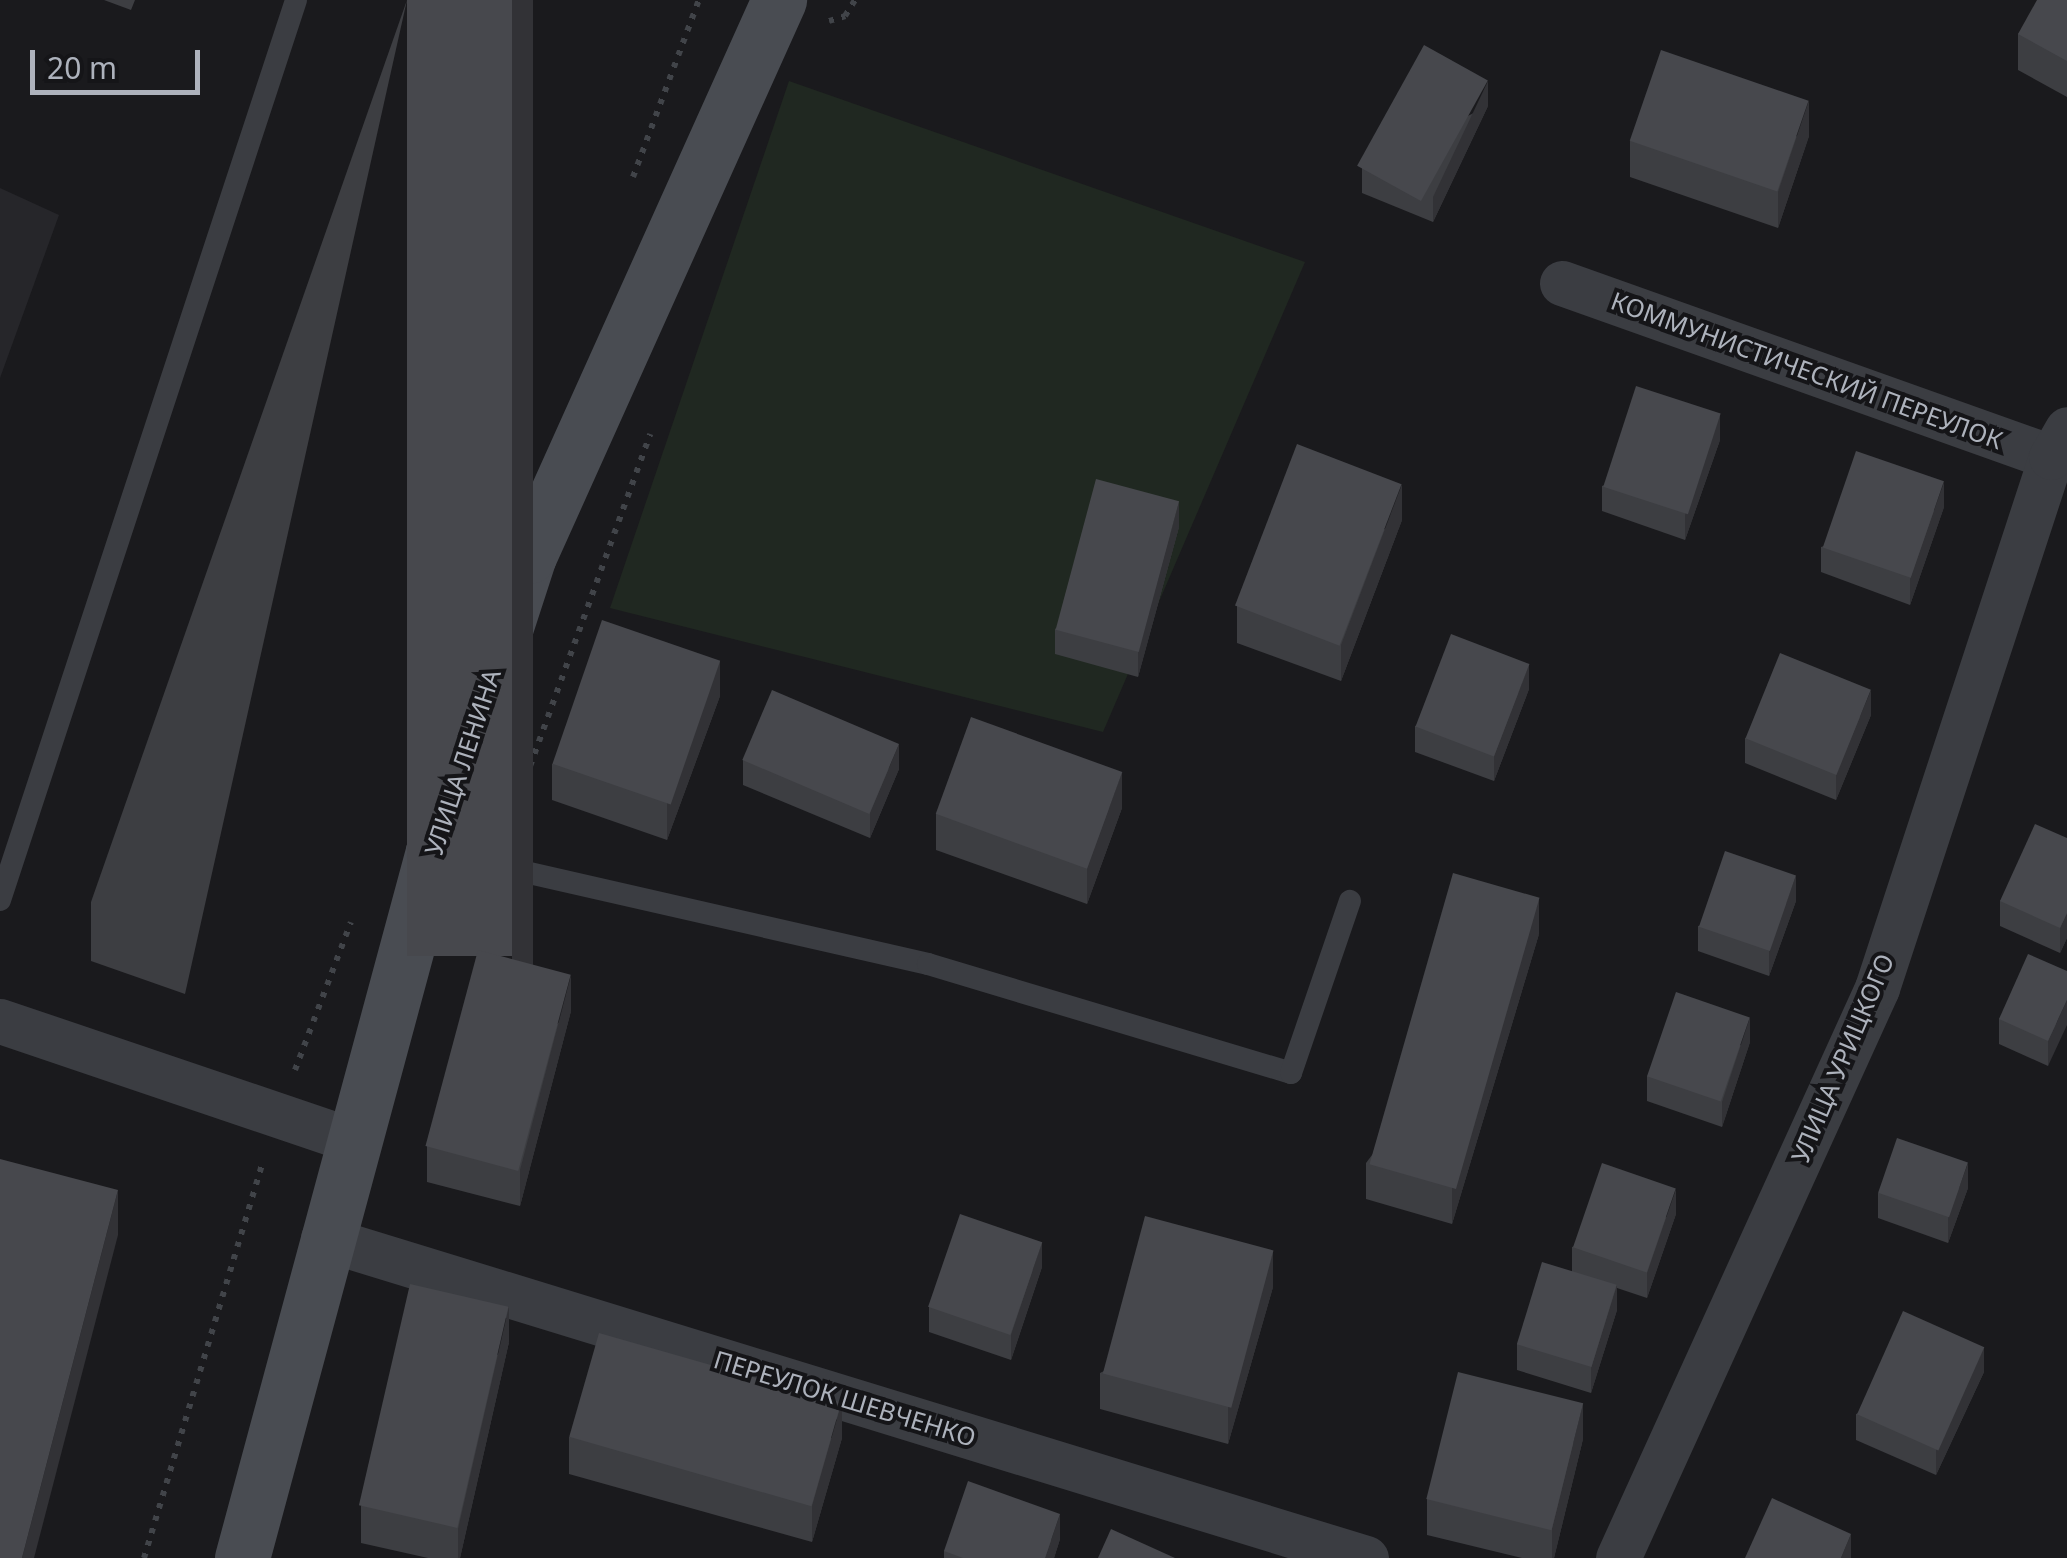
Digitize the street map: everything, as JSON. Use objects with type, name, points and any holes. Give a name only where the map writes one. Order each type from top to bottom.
[{"type":"main road","name":"УЛИЦА ЛЕНИНА","points":[[242,1558],[324,1238],[433,852],[528,556],[796,13]]},
{"type":"street","name":"КОММУНИСТИЧЕСКИЙ ПЕРЕУЛОК","points":[[1562,283],[2059,443]]},
{"type":"street","name":"УЛИЦА УРИЦКОГО","points":[[1618,1558],[1877,988],[2059,443]]},
{"type":"street","points":[[0,1021],[352,1140]]},
{"type":"street","name":"ПЕРЕУЛОК ШЕВЧЕНКО","points":[[324,1238],[1366,1558]]},
{"type":"lane","points":[[0,900],[296,0]]},
{"type":"lane","points":[[433,852],[928,964],[1292,1073],[1350,901]]},
{"type":"path","points":[[796,13],[846,16],[855,0]]},
{"type":"path","points":[[494,866],[655,421]]},
{"type":"shaded area","points":[[789,81],[1305,262],[1103,732],[610,608]]},
{"type":"shaded area","points":[[0,188],[59,215],[0,378]]},
{"type":"building","points":[[407,0],[512,0],[512,956],[407,956]]},
{"type":"building","points":[[2037,0],[2067,0],[2067,61],[2018,34]]},
{"type":"building","points":[[1424,45],[1488,80],[1421,201],[1357,166]]},
{"type":"building","points":[[1661,50],[1809,101],[1777,192],[1630,141]]},
{"type":"building","points":[[1636,386],[1721,414],[1688,514],[1603,487]]},
{"type":"building","points":[[1297,444],[1402,484],[1340,646],[1235,606]]},
{"type":"building","points":[[1856,451],[1944,481],[1911,578],[1823,547]]},
{"type":"building","points":[[1096,479],[1179,501],[1139,652],[1056,630]]},
{"type":"building","points":[[602,620],[720,661],[671,804],[553,764]]},
{"type":"building","points":[[1451,634],[1529,664],[1494,757],[1416,726]]},
{"type":"building","points":[[1780,653],[1871,690],[1836,775],[1746,738]]},
{"type":"building","points":[[772,690],[899,744],[869,814],[742,760]]},
{"type":"building","points":[[971,717],[1122,772],[1087,869],[936,814]]},
{"type":"building","points":[[2035,824],[2067,838],[2067,913],[2060,928],[2000,901]]},
{"type":"building","points":[[1725,851],[1796,875],[1770,951],[1699,927]]},
{"type":"building","points":[[1453,873],[1540,898],[1456,1189],[1369,1164]]},
{"type":"building","points":[[478,950],[571,975],[518,1171],[425,1146]]},
{"type":"building","points":[[2028,954],[2067,971],[2067,1000],[2048,1041],[1999,1019]]},
{"type":"building","points":[[1676,992],[1750,1017],[1721,1102],[1647,1076]]},
{"type":"building","points":[[1897,1138],[1968,1162],[1949,1217],[1878,1193]]},
{"type":"building","points":[[0,1159],[118,1190],[22,1558],[0,1558]]},
{"type":"building","points":[[1602,1163],[1676,1188],[1647,1273],[1573,1247]]},
{"type":"building","points":[[960,1214],[1042,1242],[1010,1335],[928,1307]]},
{"type":"building","points":[[1145,1216],[1273,1250],[1231,1408],[1103,1373]]},
{"type":"building","points":[[1542,1262],[1617,1285],[1591,1367],[1517,1344]]},
{"type":"building","points":[[410,1284],[508,1307],[457,1528],[359,1505]]},
{"type":"building","points":[[1903,1311],[1984,1347],[1938,1450],[1857,1414]]},
{"type":"building","points":[[599,1333],[841,1402],[811,1506],[569,1437]]},
{"type":"building","points":[[1458,1372],[1583,1403],[1551,1530],[1426,1499]]},
{"type":"building","points":[[968,1481],[1060,1514],[1045,1558],[963,1558],[944,1551]]},
{"type":"building","points":[[1772,1498],[1851,1534],[1841,1558],[1745,1558]]},
{"type":"building","points":[[1111,1529],[1175,1558],[1098,1558]]}]
